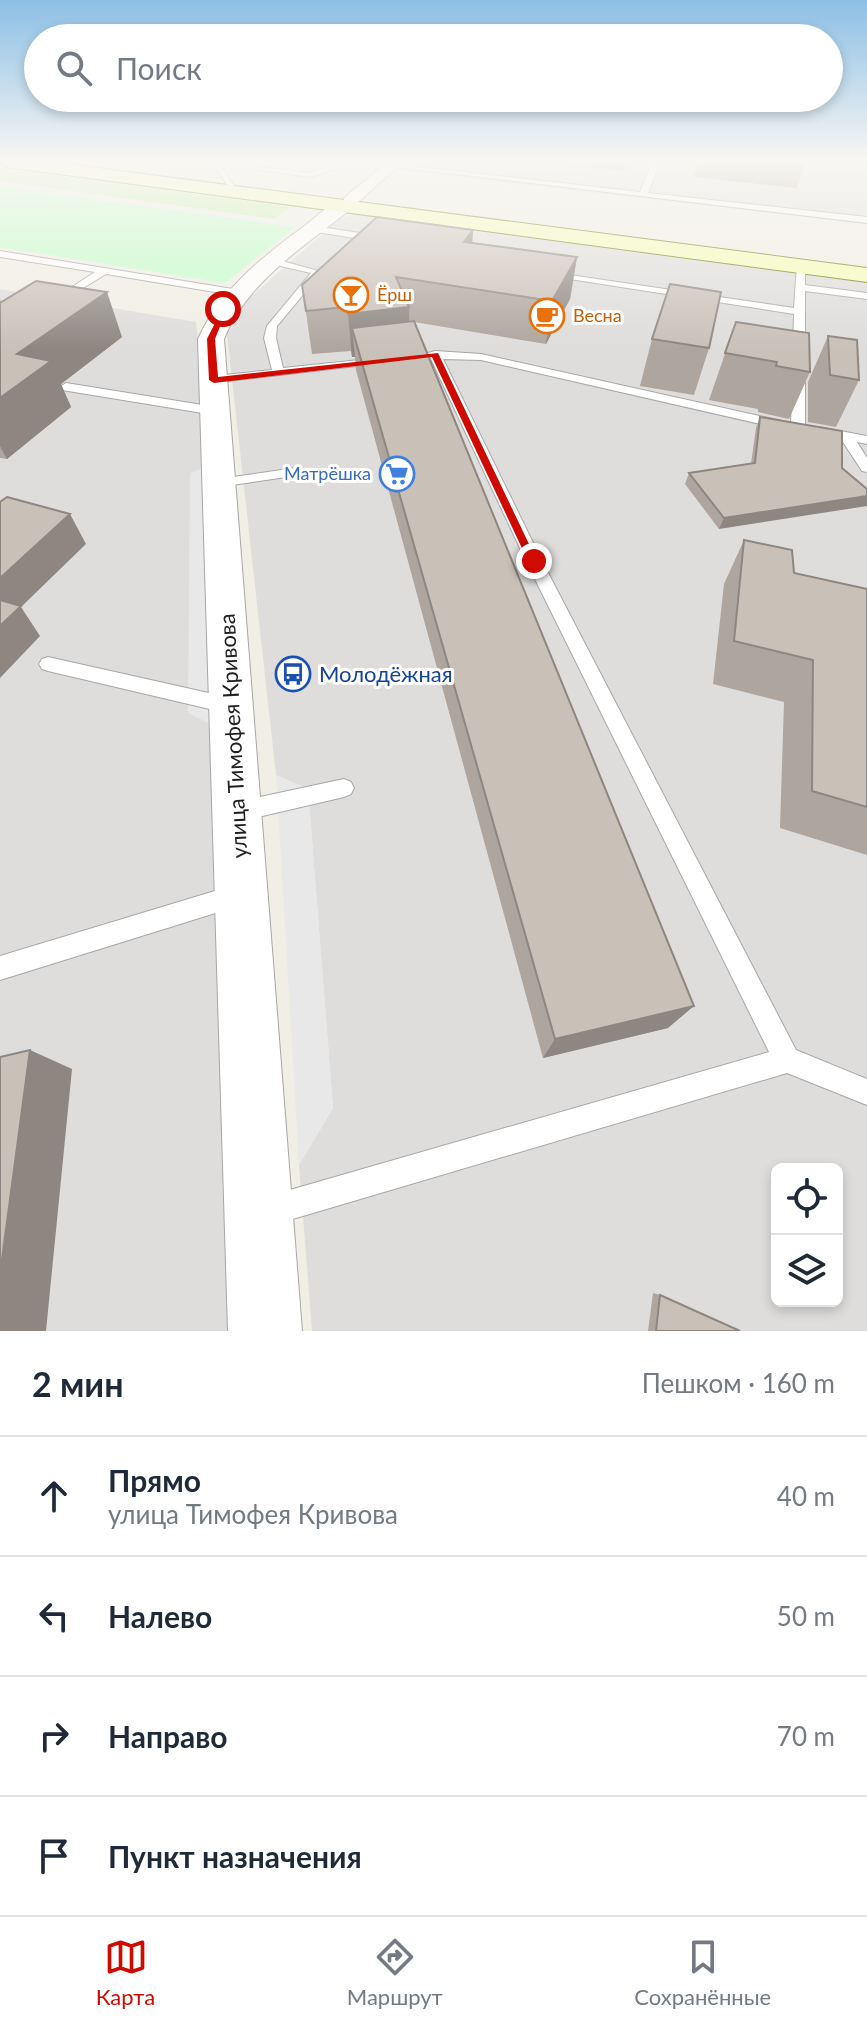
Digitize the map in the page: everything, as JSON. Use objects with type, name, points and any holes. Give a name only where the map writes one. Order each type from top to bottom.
[{"type":"main road","points":[[432,224],[800,270],[867,275]]},
{"type":"main road","points":[[800,270],[867,267]]},
{"type":"street","name":"улица Тимофея Кривова","points":[[265,1331],[211,339],[215,323],[239,293],[320,224]]},
{"type":"lane","points":[[359,224],[393,241]]},
{"type":"lane","points":[[0,254],[239,293]]},
{"type":"lane","points":[[275,262],[317,272],[272,326],[270,338],[278,372]]},
{"type":"lane","points":[[798,428],[800,270],[867,296]]},
{"type":"lane","points":[[52,305],[104,271]]},
{"type":"lane","points":[[543,274],[800,312]]},
{"type":"lane","points":[[787,1060],[427,355],[481,357],[798,428],[867,440]]},
{"type":"lane","points":[[66,387],[214,396],[278,372],[388,360]]},
{"type":"lane","points":[[846,436],[867,468]]},
{"type":"lane","points":[[219,483],[295,472]]},
{"type":"lane","points":[[48,664],[231,706]]},
{"type":"lane","points":[[237,812],[344,788]]},
{"type":"lane","points":[[0,968],[241,894]]},
{"type":"lane","points":[[258,1213],[787,1060],[867,1092]]},
{"type":"shaded area","points":[[334,224],[439,224],[867,278],[867,1331],[312,1331],[299,1165],[333,1108],[308,789],[276,775],[227,334],[241,305]]},
{"type":"shaded area","points":[[0,289],[196,322],[212,465],[234,1331],[0,1331]]},
{"type":"shaded area","points":[[212,465],[217,727],[188,713],[190,473]]},
{"type":"shaded area","points":[[276,775],[308,789],[333,1108],[299,1165]]},
{"type":"green space","points":[[0,224],[274,224],[295,227],[225,283],[0,247]]},
{"type":"building","points":[[369,224],[430,224],[473,230],[464,242],[577,257],[552,301],[396,277],[409,307],[348,314],[346,307],[306,311],[302,285]]},
{"type":"building","points":[[36,281],[107,292],[17,354],[51,361],[0,398],[0,303]]},
{"type":"building","points":[[670,284],[721,292],[709,348],[652,339]]},
{"type":"building","points":[[414,321],[694,1006],[555,1039],[352,328]]},
{"type":"building","points":[[736,322],[809,333],[810,372],[776,366],[777,362],[725,353]]},
{"type":"building","points":[[828,336],[857,340],[859,380],[830,375]]},
{"type":"building","points":[[760,417],[842,431],[842,468],[867,489],[867,496],[724,518],[689,473],[755,463]]},
{"type":"building","points":[[7,497],[70,514],[0,578],[0,502]]},
{"type":"building","points":[[744,540],[792,550],[794,573],[867,589],[867,807],[812,791],[813,660],[734,641]]},
{"type":"building","points":[[0,600],[21,606],[0,626]]},
{"type":"building","points":[[30,1050],[0,1274],[0,1057]]},
{"type":"building","points":[[660,1295],[740,1331],[656,1331]]},
{"type":"place","name":"Ёрш","points":[[351,295]]},
{"type":"place","name":"Весна","points":[[547,316]]},
{"type":"place","name":"Матрёшка","points":[[397,474]]},
{"type":"place","name":"Молодёжная","points":[[293,674]]},
{"type":"route","points":[[223,309],[211,339],[214,380],[435,354],[534,561]]}]
